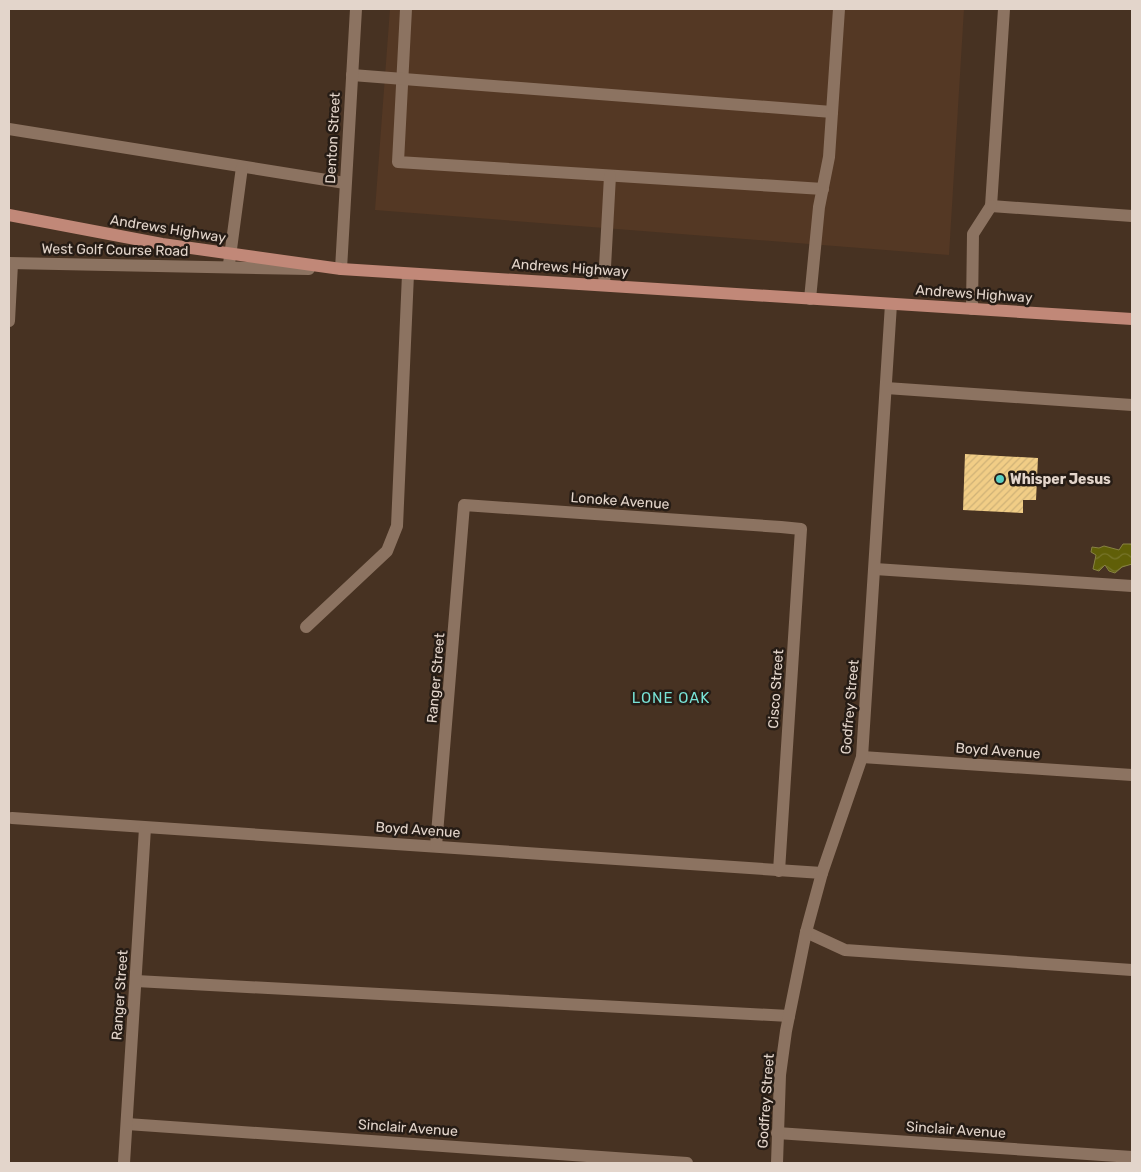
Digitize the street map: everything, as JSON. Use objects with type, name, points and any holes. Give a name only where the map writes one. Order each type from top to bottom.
[{"type":"main road","name":"Andrews Highway","points":[[9,215],[152,242],[341,269],[1132,319]]},
{"type":"street","name":"Denton Street","points":[[341,269],[356,9]]},
{"type":"street","points":[[406,9],[398,162],[823,189]]},
{"type":"street","points":[[810,299],[823,189],[829,158],[838,9]]},
{"type":"street","points":[[972,309],[973,234],[991,206],[1004,9]]},
{"type":"street","points":[[352,74],[832,112]]},
{"type":"street","points":[[9,129],[345,183]]},
{"type":"street","points":[[229,267],[242,167]]},
{"type":"street","points":[[604,285],[610,176]]},
{"type":"street","points":[[991,206],[1132,216]]},
{"type":"street","points":[[9,321],[11,264]]},
{"type":"street","name":"West Golf Course Road","points":[[11,264],[341,269]]},
{"type":"street","points":[[306,627],[387,552],[398,526],[408,274]]},
{"type":"street","name":"Godfrey Street","points":[[777,1163],[780,1075],[789,1016],[806,932],[822,873],[862,757],[891,304]]},
{"type":"street","points":[[886,388],[1132,404]]},
{"type":"street","name":"Lonoke Avenue","points":[[465,512],[464,505],[781,527]]},
{"type":"street","name":"Ranger Street","points":[[436,846],[465,512]]},
{"type":"street","name":"Cisco Street","points":[[779,871],[801,529],[781,527]]},
{"type":"street","points":[[875,570],[1132,586]]},
{"type":"street","name":"Boyd Avenue","points":[[862,757],[1132,775]]},
{"type":"street","name":"Boyd Avenue","points":[[12,818],[822,873]]},
{"type":"street","name":"Ranger Street","points":[[124,1163],[145,828]]},
{"type":"street","points":[[806,932],[846,950],[1132,970]]},
{"type":"street","points":[[136,981],[789,1016]]},
{"type":"street","name":"Sinclair Avenue","points":[[127,1124],[687,1163]]},
{"type":"street","name":"Sinclair Avenue","points":[[777,1133],[1132,1156]]},
{"type":"shaded area","points":[[390,9],[964,9],[949,255],[375,210]]},
{"type":"water","points":[[1123,544],[1132,544],[1132,564],[1122,567],[1115,573],[1109,571],[1105,565],[1099,571],[1093,569],[1096,555],[1091,552],[1092,547],[1099,548],[1104,546],[1119,550]]},
{"type":"building","name":"Whisper Jesus","points":[[965,454],[1038,458],[1036,500],[1023,500],[1023,513],[963,510]]},
{"type":"place","name":"Whisper Jesus","points":[[1000,479]]},
{"type":"district","name":"LONE OAK","points":[[671,698]]}]
